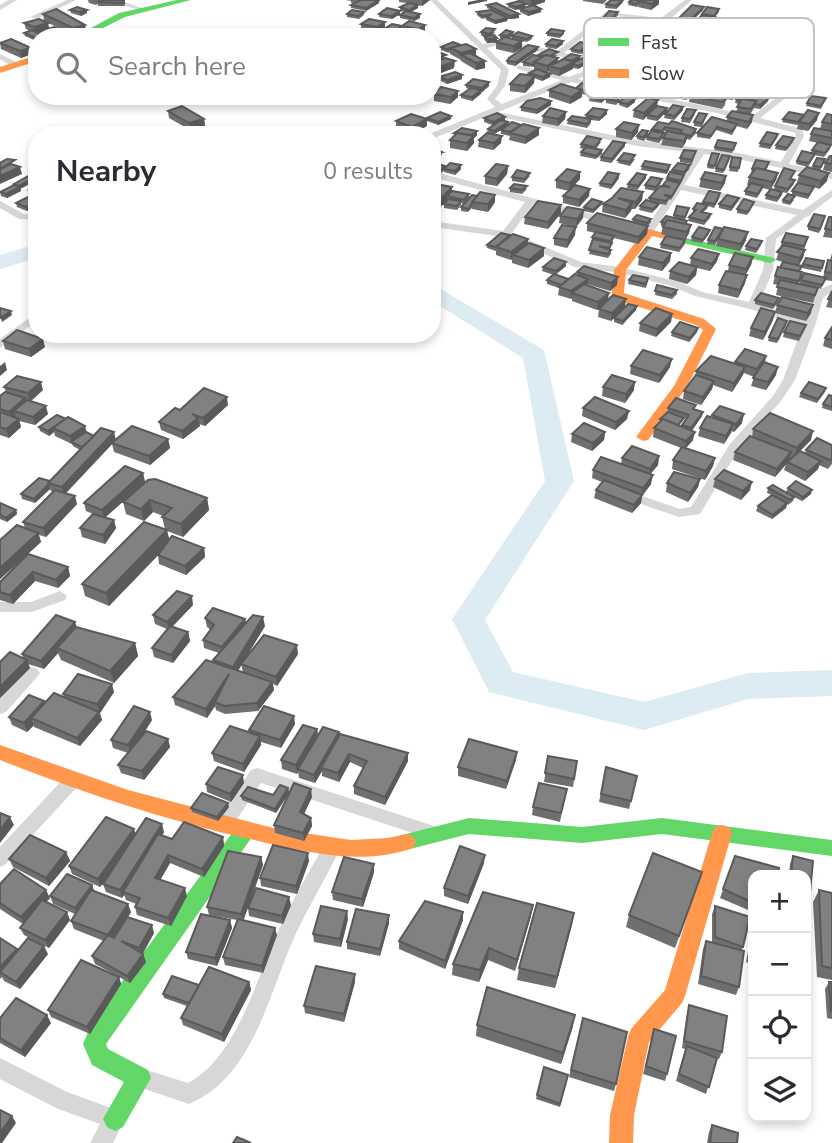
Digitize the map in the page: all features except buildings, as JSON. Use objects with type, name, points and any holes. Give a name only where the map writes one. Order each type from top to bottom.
[{"type":"street","points":[[0,8],[14,0]]},
{"type":"street","points":[[34,17],[73,0]]},
{"type":"street","points":[[112,0],[141,9]]},
{"type":"street","points":[[98,28],[141,9],[187,0]]},
{"type":"street","points":[[433,0],[505,70],[500,86],[491,99],[496,111]]},
{"type":"street","points":[[668,0],[684,2]]},
{"type":"street","points":[[660,18],[684,2]]},
{"type":"street","points":[[602,18],[608,13],[643,18]]},
{"type":"street","points":[[558,54],[584,33]]},
{"type":"street","points":[[481,47],[500,42],[584,59]]},
{"type":"street","points":[[0,56],[17,66]]},
{"type":"street","points":[[0,70],[28,62]]},
{"type":"street","points":[[520,67],[584,83]]},
{"type":"street","points":[[441,132],[584,72]]},
{"type":"street","points":[[657,98],[755,118],[800,133],[783,166]]},
{"type":"street","points":[[755,118],[782,98]]},
{"type":"street","points":[[496,111],[637,143],[702,151],[832,176]]},
{"type":"street","points":[[643,436],[680,387],[710,329],[701,322],[621,297],[618,293],[620,270],[681,187],[702,151]]},
{"type":"street","points":[[441,176],[649,232],[769,260]]},
{"type":"street","points":[[681,187],[807,214]]},
{"type":"street","points":[[753,306],[769,260],[768,243],[771,238],[832,193]]},
{"type":"street","points":[[506,233],[531,200]]},
{"type":"street","points":[[0,204],[22,217],[28,217]]},
{"type":"street","points":[[441,225],[506,233],[579,265],[620,270],[675,284],[711,298],[753,306],[810,326]]},
{"type":"street","points":[[613,489],[679,513],[695,511],[734,447],[777,398],[789,380],[822,292],[832,287]]},
{"type":"street","points":[[0,345],[28,322]]},
{"type":"street","points":[[0,607],[32,607],[61,596]]},
{"type":"street","points":[[0,708],[32,673]]},
{"type":"street","points":[[0,752],[72,781],[223,827],[331,849],[396,845],[433,833],[487,826],[582,835],[662,826],[832,848]]},
{"type":"street","points":[[223,827],[257,775],[433,833]]},
{"type":"street","points":[[0,859],[72,781]]},
{"type":"street","points":[[246,831],[101,1029],[94,1044],[100,1058],[140,1078],[189,1094],[210,1083],[225,1066],[254,1009],[295,915],[331,849]]},
{"type":"street","points":[[621,1143],[622,1115],[639,1037],[674,996],[722,833]]},
{"type":"street","points":[[0,1068],[63,1101],[115,1119]]},
{"type":"street","points":[[101,1143],[140,1078]]},
{"type":"waterway","points":[[0,262],[28,254]]},
{"type":"waterway","points":[[441,297],[535,355],[560,481],[468,619],[501,683],[644,716],[748,686],[832,683]]},
{"type":"traffic: fast","points":[[96,28],[122,15],[187,0]]},
{"type":"traffic: fast","points":[[678,239],[770,260]]},
{"type":"traffic: fast","points":[[406,842],[469,826],[582,835],[662,826],[832,848]]},
{"type":"traffic: fast","points":[[115,1119],[140,1078],[100,1057],[94,1044],[101,1029],[245,831]]},
{"type":"traffic: slow","points":[[0,70],[28,61]]},
{"type":"traffic: slow","points":[[643,437],[680,387],[710,329],[700,322],[621,297],[618,293],[620,270],[649,232],[678,239]]},
{"type":"traffic: slow","points":[[0,752],[128,798],[277,837],[351,849],[406,842]]},
{"type":"traffic: slow","points":[[621,1143],[622,1115],[639,1037],[674,996],[722,833]]}]
